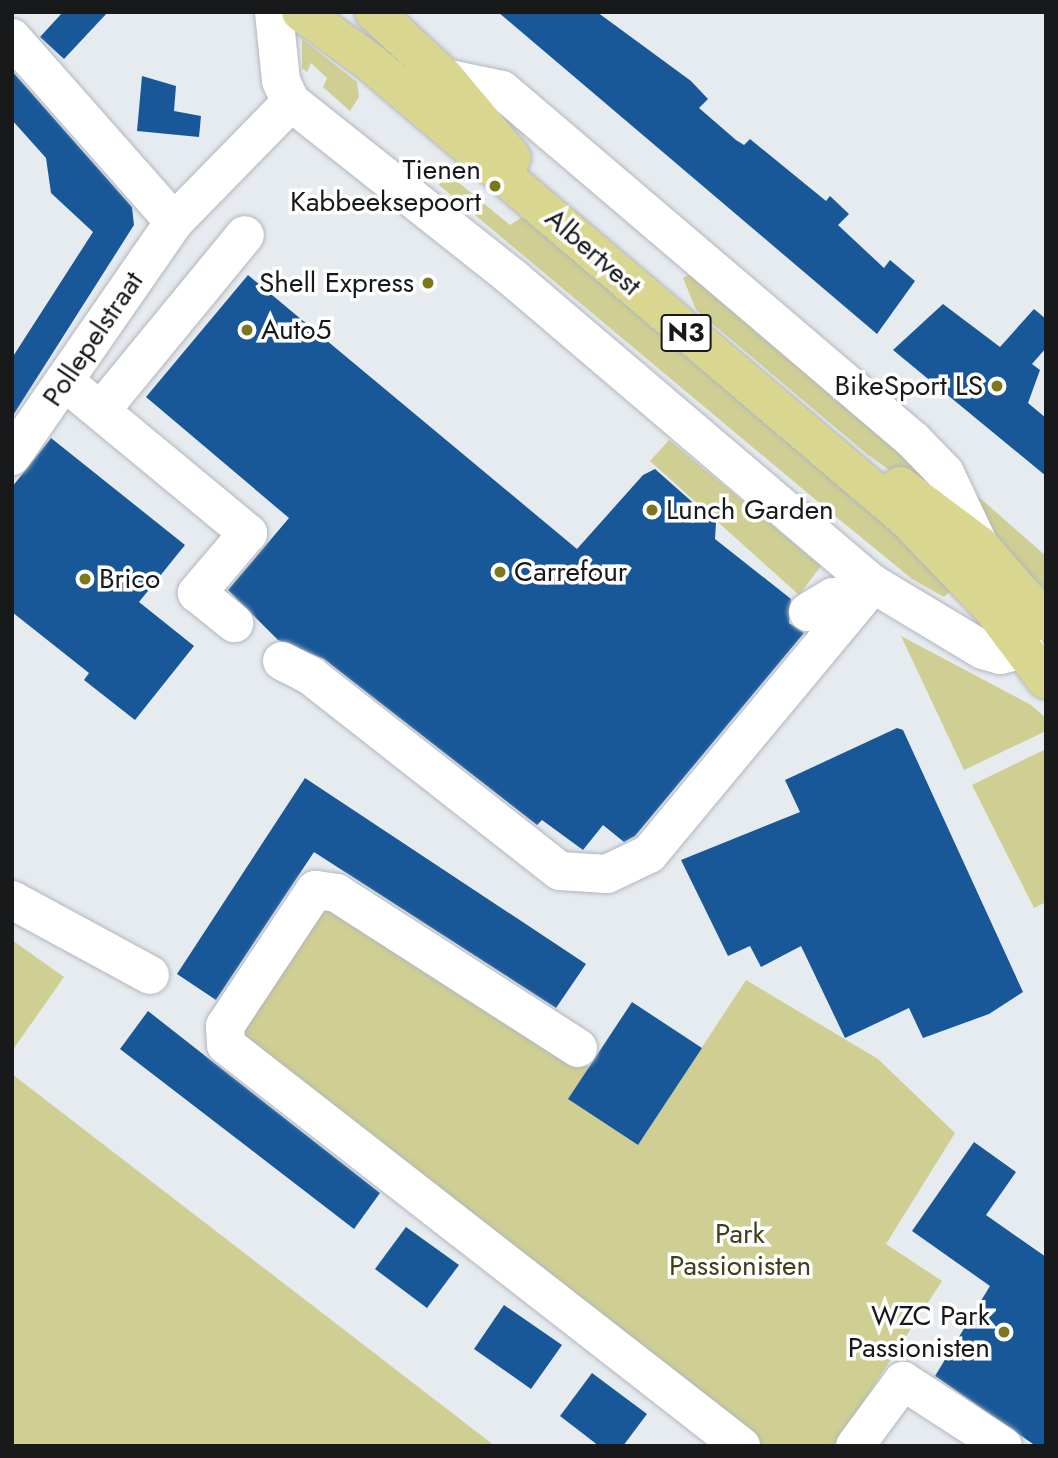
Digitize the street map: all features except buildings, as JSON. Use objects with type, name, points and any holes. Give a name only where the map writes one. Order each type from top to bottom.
[{"type":"main road","name":"Albertvest","points":[[301,12],[381,71],[908,520],[1039,651]]},
{"type":"main road","name":"Albertvest","points":[[373,12],[445,78],[507,153],[566,208],[839,440],[979,545],[1039,651]]},
{"type":"street","points":[[274,12],[286,91],[514,279],[863,594],[983,650],[1000,655],[1039,651]]},
{"type":"street","points":[[12,38],[174,222]]},
{"type":"street","name":"Pollepelstraat","points":[[12,456],[174,222],[286,91]]},
{"type":"street","points":[[102,409],[245,235]]},
{"type":"street","points":[[120,300],[167,330]]},
{"type":"street","points":[[64,381],[102,409],[248,533],[197,593],[234,623]]},
{"type":"street","points":[[808,612],[833,597],[863,594]]},
{"type":"street","points":[[282,661],[311,676],[560,871],[607,874],[649,854],[863,594]]},
{"type":"street","points":[[578,1048],[337,893],[315,890],[225,1026],[226,1045],[741,1446]]},
{"type":"street","points":[[12,900],[150,975]]},
{"type":"street","points":[[855,1446],[903,1381],[1003,1446]]},
{"type":"green space","points":[[302,39],[357,82],[359,97],[350,111],[323,87],[327,78],[311,63],[307,72],[302,68]]},
{"type":"green space","points":[[447,173],[510,225],[524,216],[542,226],[955,586],[944,597],[912,579],[439,185]]},
{"type":"green space","points":[[690,274],[904,441],[955,516],[868,455],[696,310],[683,278]]},
{"type":"green space","points":[[669,440],[821,566],[799,595],[650,461]]},
{"type":"green space","points":[[973,492],[1046,556],[1046,591],[996,540]]},
{"type":"green space","points":[[901,636],[1031,705],[1046,718],[1046,731],[964,770]]},
{"type":"green space","points":[[1046,749],[1046,902],[1034,908],[972,785]]},
{"type":"green space","name":"Park Passionisten","points":[[345,905],[589,1067],[569,1099],[638,1145],[746,980],[878,1059],[955,1133],[886,1244],[942,1281],[858,1410],[844,1446],[754,1446],[237,1042],[305,913]]},
{"type":"green space","points":[[12,940],[64,977],[12,1051]]},
{"type":"green space","points":[[12,1074],[495,1446],[12,1446]]},
{"type":"place","name":"Tienen Kabbeeksepoort","points":[[495,186]]},
{"type":"place","name":"Shell Express","points":[[428,283]]},
{"type":"place","name":"Auto5","points":[[247,330]]},
{"type":"place","name":"BikeSport LS","points":[[997,386]]},
{"type":"place","name":"Lunch Garden","points":[[652,510]]},
{"type":"place","name":"Carrefour","points":[[500,572]]},
{"type":"place","name":"Brico","points":[[85,579]]},
{"type":"place","name":"WZC Park Passionisten","points":[[1004,1332]]}]
